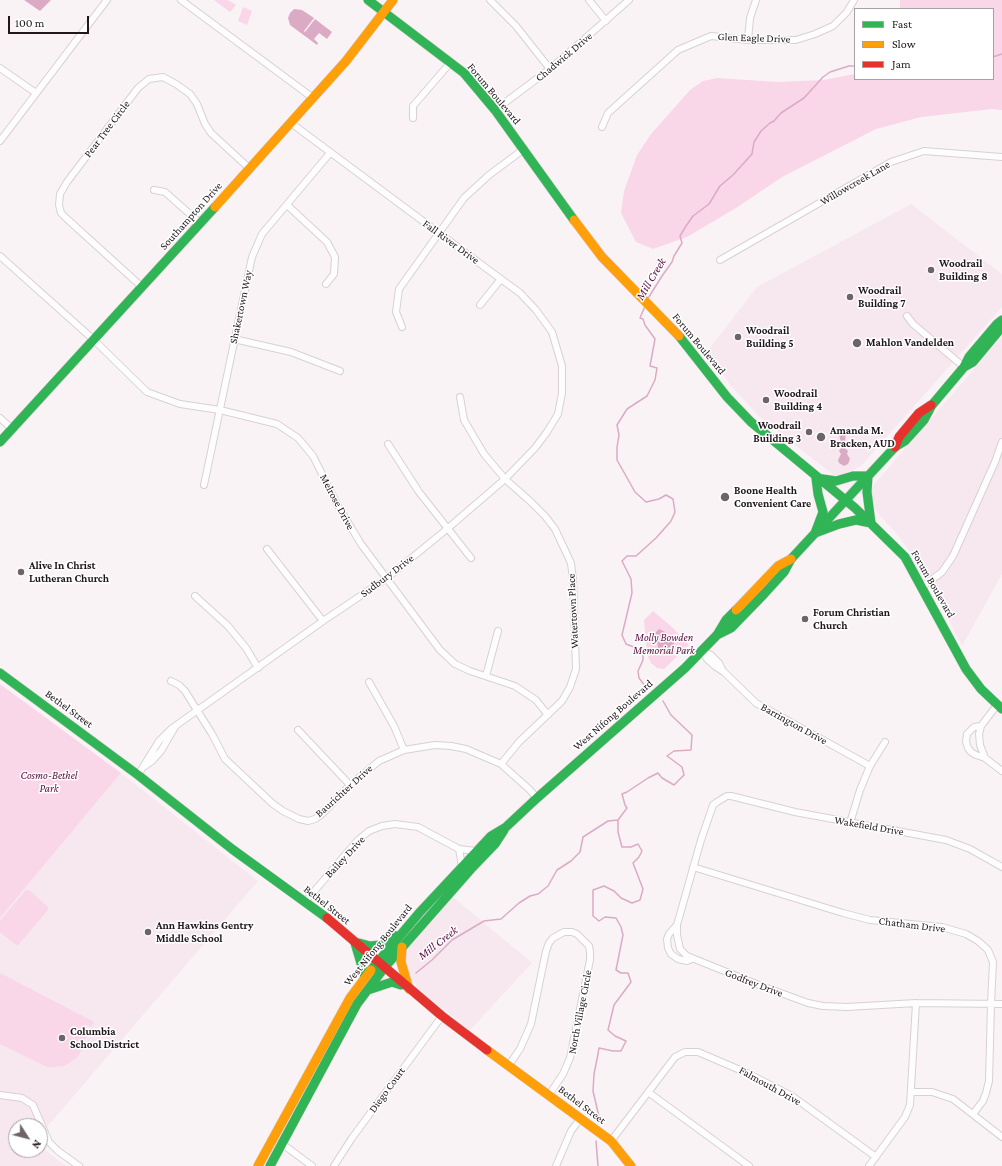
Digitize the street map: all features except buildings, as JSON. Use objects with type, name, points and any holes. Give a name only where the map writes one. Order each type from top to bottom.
[{"type":"street","points":[[0,141],[106,0]]},
{"type":"street","points":[[181,0],[313,98]]},
{"type":"street","name":"Forum Boulevard","points":[[368,0],[464,73],[495,110],[547,184],[602,257],[679,336],[727,397],[751,422],[816,478],[872,523],[905,557],[966,669],[981,689],[999,706]]},
{"type":"street","name":"Southampton Drive","points":[[0,442],[291,123],[346,61],[393,0]]},
{"type":"street","points":[[490,0],[516,26],[550,69]]},
{"type":"street","points":[[589,0],[606,21]]},
{"type":"street","name":"Chadwick Drive","points":[[495,110],[550,69],[629,0]]},
{"type":"street","points":[[748,40],[750,18],[756,0]]},
{"type":"street","name":"Glen Eagle Drive","points":[[602,127],[608,113],[678,50],[711,36],[748,40],[796,40],[833,26],[848,12],[854,0]]},
{"type":"street","points":[[413,118],[413,106],[451,62]]},
{"type":"street","points":[[0,68],[36,93]]},
{"type":"street","name":"Pear Tree Circle","points":[[142,287],[66,218],[61,213],[59,205],[60,194],[67,182],[138,88],[149,79],[162,77],[176,84],[190,94],[197,104],[205,124],[211,133],[250,169]]},
{"type":"street","name":"Fall River Drive","points":[[291,123],[520,293],[536,310],[552,332],[562,366],[562,393]]},
{"type":"street","points":[[402,327],[396,312],[399,289],[464,198],[477,185],[524,150]]},
{"type":"street","name":"Willowcreek Lane","points":[[720,260],[891,162],[924,151],[1002,157]]},
{"type":"street","name":"Shakertown Way","points":[[204,485],[252,257],[262,234],[330,153]]},
{"type":"street","points":[[154,190],[166,192],[200,223]]},
{"type":"street","points":[[287,205],[327,242],[335,257],[334,274],[326,284]]},
{"type":"street","name":"Melrose Drive","points":[[0,256],[94,340],[147,392],[180,404],[220,410],[277,424],[298,438],[313,456],[337,504],[361,544],[440,650],[455,664],[470,671],[515,686],[536,700],[548,715]]},
{"type":"street","points":[[480,305],[501,279]]},
{"type":"street","points":[[907,316],[913,324],[964,367]]},
{"type":"street","name":"West Nifong Boulevard","points":[[717,635],[731,628],[743,616],[784,572],[791,559],[815,533],[895,447],[905,441],[918,427],[924,420],[932,405],[964,367],[969,357],[1002,320]]},
{"type":"street","name":"West Nifong Boulevard","points":[[964,367],[973,362],[1002,327]]},
{"type":"street","points":[[234,339],[291,352],[340,371]]},
{"type":"street","name":"Sudbury Drive","points":[[138,775],[144,767],[147,758],[165,733],[322,621],[387,578],[505,479],[535,448],[547,432],[558,414],[562,393]]},
{"type":"street","name":"Watertown Place","points":[[460,397],[464,420],[484,454],[505,479],[531,502],[555,529],[571,563],[573,580],[576,669],[570,687],[562,701],[519,742],[500,764]]},
{"type":"street","points":[[0,418],[12,429]]},
{"type":"street","points":[[922,587],[942,572],[951,560],[996,462],[1002,442]]},
{"type":"street","points":[[388,444],[419,492],[471,558]]},
{"type":"street","points":[[853,476],[868,476],[867,492],[872,523],[856,520],[839,524],[815,533],[823,512],[818,494],[816,478],[836,482],[853,476]]},
{"type":"street","points":[[267,549],[322,621]]},
{"type":"street","name":"West Nifong Boulevard","points":[[258,1166],[338,1018],[364,977],[402,947],[471,869],[496,844],[506,828],[537,798],[661,690],[717,635],[726,620],[757,587],[778,566],[791,559]]},
{"type":"street","points":[[743,616],[742,611],[754,598],[757,587]]},
{"type":"street","points":[[195,596],[228,626],[246,648],[258,668]]},
{"type":"street","points":[[486,676],[498,631]]},
{"type":"street","name":"Barrington Drive","points":[[702,650],[711,655],[719,663],[724,672],[745,694],[767,710],[870,766]]},
{"type":"street","name":"Bethel Street","points":[[0,673],[138,775],[232,849],[330,920],[442,1016],[610,1141],[631,1166]]},
{"type":"street","name":"Baurichter Drive","points":[[171,681],[179,685],[185,691],[198,710],[225,759],[273,804],[299,819],[308,821],[315,819],[322,814],[350,785],[379,761],[404,750],[435,745],[466,749],[500,764],[529,789],[537,798]]},
{"type":"street","points":[[369,682],[394,726],[404,750]]},
{"type":"street","points":[[984,758],[980,745],[979,734],[981,726],[999,706]]},
{"type":"street","points":[[981,726],[974,727],[967,734],[966,742],[968,748],[971,752],[984,758],[1002,771]]},
{"type":"street","points":[[298,730],[350,785]]},
{"type":"street","points":[[850,823],[860,790],[870,766],[884,742]]},
{"type":"street","name":"Wakefield Drive","points":[[731,796],[795,812],[946,840],[970,849],[1002,867]]},
{"type":"street","name":"Godfrey Drive","points":[[731,796],[720,799],[713,805],[701,840],[677,925],[677,935],[680,949],[687,956],[759,985],[808,1003],[823,1006],[847,1007],[916,1003],[1002,1004]]},
{"type":"street","name":"Bailey Drive","points":[[305,902],[357,841],[370,831],[382,826],[395,824],[418,827],[459,849],[476,851]]},
{"type":"street","name":"West Nifong Boulevard","points":[[282,1143],[357,1004],[381,965],[420,912],[491,836],[506,828]]},
{"type":"street","points":[[459,849],[462,866]]},
{"type":"street","name":"Chatham Drive","points":[[693,868],[870,920],[942,926],[966,934],[978,941],[988,950],[993,962],[992,1004],[989,1081],[983,1101],[973,1114]]},
{"type":"street","points":[[355,942],[370,946],[380,945],[390,940],[412,914],[420,912]]},
{"type":"street","points":[[677,925],[669,934],[667,939],[668,948],[671,954],[678,960],[687,961],[692,959]]},
{"type":"street","name":"North Village Circle","points":[[509,1065],[520,1049],[531,1024],[549,943],[559,934],[572,932],[577,934],[589,946],[590,960],[570,1058],[563,1074],[549,1095]]},
{"type":"street","points":[[355,942],[364,971],[364,977]]},
{"type":"street","points":[[402,947],[401,962],[409,988]]},
{"type":"street","points":[[367,990],[392,982],[409,988]]},
{"type":"street","points":[[870,1166],[905,1117],[910,1105],[916,1003]]},
{"type":"street","name":"Diego Court","points":[[334,1166],[352,1138],[442,1016]]},
{"type":"street","name":"Falmouth Drive","points":[[648,1092],[675,1057],[685,1052],[698,1052],[747,1073],[792,1096],[876,1157]]},
{"type":"street","points":[[300,1088],[299,1100],[280,1137],[282,1143],[312,1166]]},
{"type":"street","points":[[610,1141],[648,1092],[749,1166]]},
{"type":"street","points":[[911,1092],[932,1092],[953,1099],[1002,1137]]},
{"type":"street","points":[[0,1095],[22,1098],[33,1105],[49,1142],[58,1151],[79,1166]]},
{"type":"street","points":[[556,1166],[571,1131],[580,1119]]},
{"type":"street","points":[[264,1166],[273,1148],[271,1141]]},
{"type":"street","points":[[270,1166],[282,1143]]},
{"type":"shaded area","points":[[24,0],[51,0],[40,11]]},
{"type":"shaded area","points":[[294,9],[302,10],[314,18],[304,31],[305,32],[315,19],[332,32],[327,39],[319,33],[314,39],[318,43],[317,45],[290,25],[288,18]]},
{"type":"shaded area","points":[[911,204],[1002,274],[1002,307],[861,466],[842,475],[834,475],[758,415],[731,386],[707,352],[757,287]]},
{"type":"shaded area","points":[[1002,337],[1002,574],[962,646],[922,569],[897,534],[876,511],[871,497],[871,492],[875,483]]},
{"type":"shaded area","points":[[841,430],[846,432],[845,443],[847,445],[845,448],[848,451],[847,454],[850,459],[848,464],[844,466],[839,463],[838,460],[841,454],[839,451],[841,448],[839,446],[841,443],[839,434]]},
{"type":"shaded area","points":[[659,629],[665,632],[674,642],[674,650],[670,655],[662,655],[657,651],[658,645],[653,635]]},
{"type":"shaded area","name":"Columbia School District","points":[[121,773],[258,881],[48,1126],[48,1118],[8,1118],[8,1158],[48,1158],[48,1152],[66,1166],[0,1166],[0,918]]},
{"type":"shaded area","points":[[453,897],[532,963],[470,1030],[417,986],[408,974],[404,955],[406,950]]},
{"type":"green space","points":[[215,0],[228,0],[236,5],[230,12]]},
{"type":"green space","points":[[900,0],[1002,0],[1002,110],[992,109],[921,117],[876,129],[782,177],[736,208],[687,237],[653,249],[636,242],[621,213],[624,191],[637,155],[651,134],[690,90],[703,81],[717,78],[777,82],[823,80],[854,74],[854,80],[994,80],[994,8],[900,8]]},
{"type":"green space","points":[[243,7],[252,11],[247,25],[238,21]]},
{"type":"green space","name":"Molly Bowden Memorial Park","points":[[653,611],[672,627],[689,645],[664,669],[657,668],[651,663],[647,654],[644,620]]},
{"type":"green space","name":"Cosmo-Bethel Park","points":[[0,684],[121,773],[0,918]]},
{"type":"green space","points":[[26,890],[29,890],[48,907],[48,910],[19,944],[16,945],[0,932],[0,921]]},
{"type":"green space","points":[[0,973],[94,1022],[91,1027],[85,1024],[86,1037],[84,1044],[79,1055],[75,1059],[64,1066],[47,1067],[0,1044]]},
{"type":"waterway","name":"Mill Creek","points":[[994,57],[1002,54]]},
{"type":"waterway","name":"Mill Creek","points":[[647,300],[672,262],[682,243],[680,236],[686,226],[693,216],[709,204],[720,186],[733,175],[752,154],[754,142],[761,131],[774,121],[781,113],[804,98],[823,77],[830,72],[849,66],[854,66]]},
{"type":"waterway","name":"Mill Creek","points":[[645,306],[640,318],[643,319],[645,325],[655,339],[650,366],[657,368],[655,380],[647,396],[627,409],[617,425],[619,435],[617,460],[635,492],[646,502],[659,499],[666,495],[673,499],[675,512],[671,521],[656,538],[636,556],[627,556],[622,561],[631,579],[632,593],[622,635],[626,644],[634,647],[643,654],[643,660],[638,671],[639,678],[645,686],[651,685]]},
{"type":"waterway","name":"Mill Creek","points":[[416,973],[432,960],[452,940],[484,921],[501,919],[519,903],[530,896],[538,894],[548,886],[557,870],[571,861],[580,852],[583,837],[608,821],[618,820],[627,808],[622,794],[658,773],[662,778],[674,785],[684,775],[682,767],[667,756],[674,751],[691,750],[692,735],[671,715],[663,701]]},
{"type":"waterway","points":[[600,1121],[593,1091],[594,1074],[599,1048],[621,1051],[626,1041],[615,1036],[608,1030],[614,1005],[631,982],[628,973],[621,973],[616,970],[623,935],[621,927],[616,918],[605,917],[599,921],[593,916],[593,890],[604,886],[614,891],[621,898],[632,903],[640,900],[643,889],[633,863],[642,851],[638,844],[631,847],[622,847],[618,832],[618,820]]},
{"type":"waterway","points":[[596,1141],[598,1166]]},
{"type":"traffic: fast","points":[[368,0],[464,73],[495,110],[574,220]]},
{"type":"traffic: fast","points":[[0,442],[215,207]]},
{"type":"traffic: fast","points":[[717,635],[731,628],[764,594],[784,572],[791,559],[895,447],[905,441],[924,420],[932,405],[964,367],[969,357],[1002,320]]},
{"type":"traffic: fast","points":[[964,367],[973,362],[1002,327]]},
{"type":"traffic: fast","points":[[679,336],[727,397],[751,422],[855,508],[905,557],[966,669],[981,689],[1002,709]]},
{"type":"traffic: fast","points":[[853,476],[868,476],[867,492],[871,523],[856,520],[839,524],[815,533],[823,512],[818,494],[816,478],[836,481],[853,476]]},
{"type":"traffic: fast","points":[[371,970],[420,912],[491,836],[506,827],[685,668],[717,635],[726,620],[736,610]]},
{"type":"traffic: fast","points":[[0,673],[138,775],[232,849],[327,918]]},
{"type":"traffic: fast","points":[[270,1166],[357,1004],[384,968],[471,869],[495,844],[504,830]]},
{"type":"traffic: fast","points":[[359,943],[370,946],[380,945],[390,940],[394,935]]},
{"type":"traffic: fast","points":[[355,943],[365,977]]},
{"type":"traffic: fast","points":[[368,990],[392,982],[401,985]]},
{"type":"traffic: slow","points":[[215,207],[346,61],[393,0]]},
{"type":"traffic: slow","points":[[574,220],[602,257],[679,336]]},
{"type":"traffic: slow","points":[[736,610],[778,566],[791,559]]},
{"type":"traffic: slow","points":[[402,947],[401,962],[409,989]]},
{"type":"traffic: slow","points":[[258,1166],[350,998],[371,970]]},
{"type":"traffic: slow","points":[[487,1050],[611,1141],[631,1166]]},
{"type":"traffic: jam","points":[[895,447],[899,437],[919,413],[931,405]]},
{"type":"traffic: jam","points":[[327,918],[442,1016],[487,1050]]},
{"type":"place","name":"Woodrail Building 8","points":[[931,270]]},
{"type":"place","name":"Woodrail Building 7","points":[[850,297]]},
{"type":"place","name":"Woodrail Building 5","points":[[738,337]]},
{"type":"place","name":"Mahlon Vandelden","points":[[857,343]]},
{"type":"place","name":"Woodrail Building 4","points":[[766,400]]},
{"type":"place","name":"Woodrail Building 3","points":[[809,432]]},
{"type":"place","name":"Amanda M. Bracken, AUD","points":[[821,437]]},
{"type":"place","name":"Boone Health Convenient Care","points":[[725,497]]},
{"type":"place","name":"Alive In Christ Lutheran Church","points":[[21,572]]},
{"type":"place","name":"Forum Christian Church","points":[[805,619]]},
{"type":"place","name":"Ann Hawkins Gentry Middle School","points":[[148,932]]},
{"type":"place","name":"Columbia School District","points":[[62,1038]]}]
